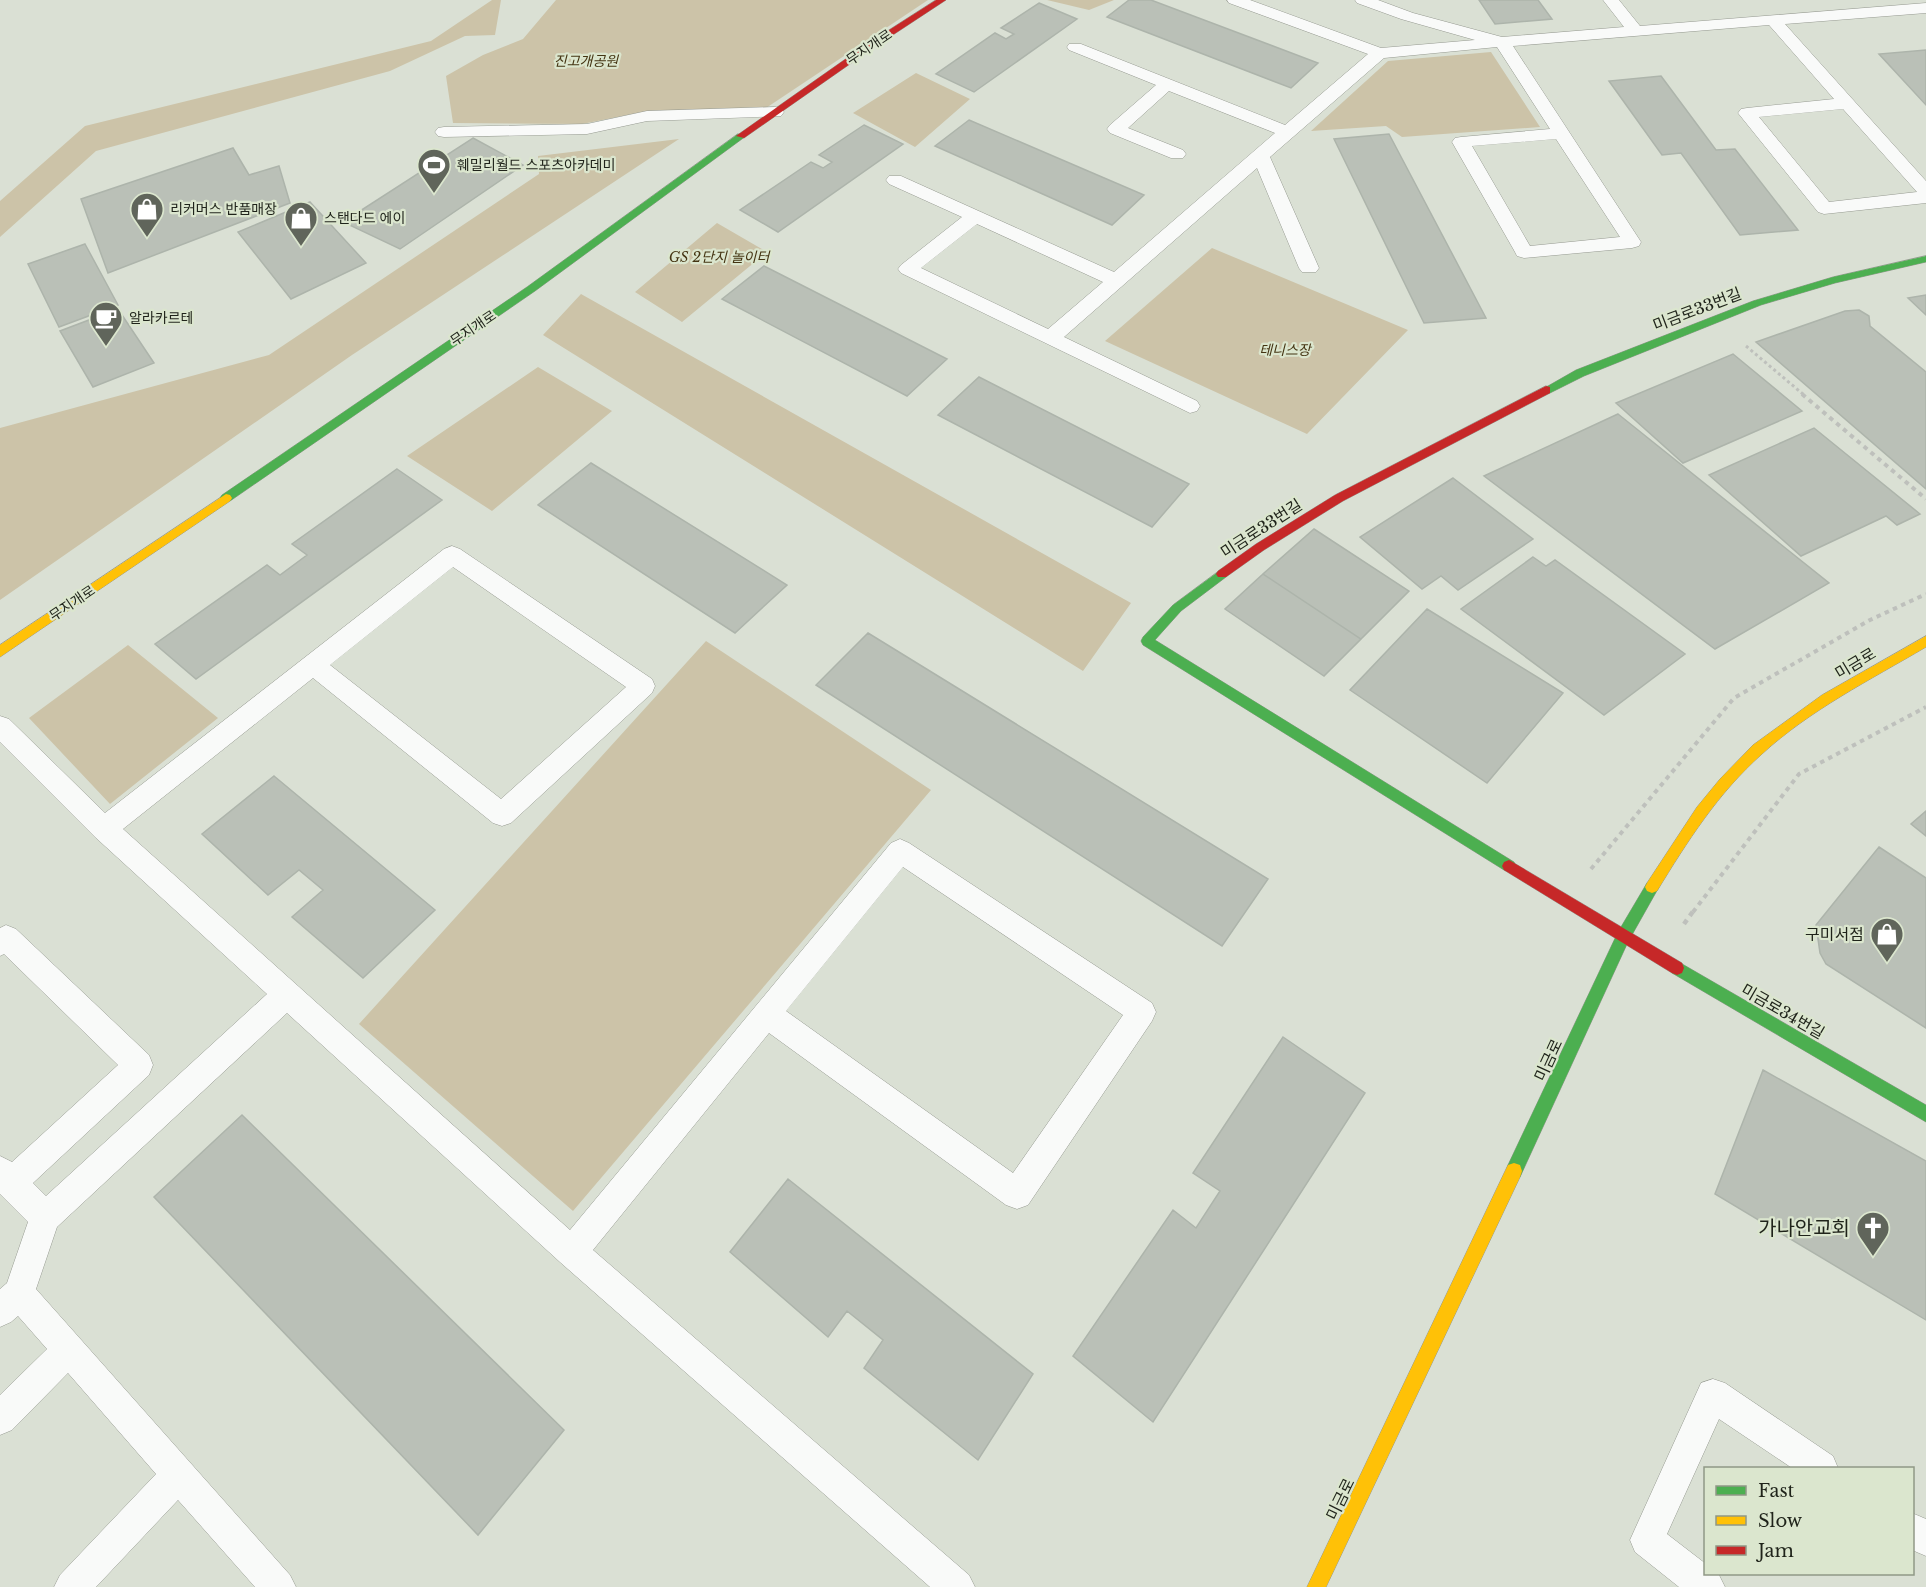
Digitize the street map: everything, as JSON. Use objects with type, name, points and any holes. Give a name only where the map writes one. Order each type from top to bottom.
[{"type":"street","name":"무지개로","points":[[0,652],[531,289],[703,162],[867,48],[942,0]]},
{"type":"street","name":"미금로33번길","points":[[1623,937],[1147,641],[1178,608],[1227,570],[1306,518],[1390,470],[1580,373],[1757,303],[1833,280],[1926,259]]},
{"type":"street","name":"미금로","points":[[1316,1587],[1482,1240],[1623,937],[1684,833],[1738,768],[1786,727],[1852,684],[1926,641]]},
{"type":"street","name":"미금로34번길","points":[[1623,937],[1926,1114]]},
{"type":"lane","points":[[1235,0],[1379,52],[1926,8]]},
{"type":"lane","points":[[1363,0],[1407,16],[1502,42],[1632,242],[1524,252],[1461,142],[1561,134]]},
{"type":"lane","points":[[1611,0],[1636,32]]},
{"type":"lane","points":[[1774,21],[1926,192]]},
{"type":"lane","points":[[1075,47],[1287,132]]},
{"type":"lane","points":[[1051,337],[1379,52]]},
{"type":"lane","points":[[1167,84],[1116,129],[1177,154]]},
{"type":"lane","points":[[1847,104],[1747,113],[1824,208],[1926,197]]},
{"type":"lane","points":[[444,132],[587,129],[647,116],[775,112]]},
{"type":"lane","points":[[1260,155],[1309,268]]},
{"type":"lane","points":[[894,180],[1116,280]]},
{"type":"lane","points":[[975,216],[908,269],[1190,406]]},
{"type":"lane","points":[[104,829],[452,555],[643,686],[502,815],[313,665]]},
{"type":"lane","points":[[0,726],[104,829],[572,1252],[957,1587]]},
{"type":"lane","points":[[572,1252],[900,851],[1142,1012],[1017,1194],[768,1015]]},
{"type":"lane","points":[[0,943],[6,938],[139,1065],[5,1177],[45,1217]]},
{"type":"lane","points":[[278,1587],[69,1349],[9,1302],[45,1217],[287,994]]},
{"type":"lane","points":[[0,1418],[69,1349]]},
{"type":"lane","points":[[1707,1587],[1647,1540],[1713,1395],[1820,1467]]},
{"type":"lane","points":[[72,1587],[179,1474]]},
{"type":"path","points":[[1745,346],[1926,499]]},
{"type":"path","points":[[1590,870],[1734,698],[1870,620],[1926,594]]},
{"type":"path","points":[[1681,928],[1799,774],[1926,707]]},
{"type":"green space","points":[[492,0],[501,0],[495,35],[465,36],[390,71],[96,151],[0,237],[0,201],[85,126],[431,41]]},
{"type":"green space","name":"진고개공원","points":[[556,0],[928,0],[766,108],[648,111],[582,124],[453,123],[446,76],[483,55],[523,39]]},
{"type":"green space","points":[[1047,0],[1114,0],[1089,10]]},
{"type":"green space","points":[[1491,52],[1540,127],[1402,137],[1386,126],[1311,131],[1388,61]]},
{"type":"green space","points":[[916,73],[970,99],[915,147],[853,113]]},
{"type":"green space","points":[[679,139],[352,355],[0,600],[0,428],[269,355],[539,174],[538,156]]},
{"type":"green space","name":"GS 2단지 놀이터","points":[[717,223],[767,252],[682,322],[635,292]]},
{"type":"green space","name":"테니스장","points":[[1212,248],[1408,330],[1307,434],[1105,341]]},
{"type":"green space","points":[[581,294],[1131,603],[1083,671],[543,335]]},
{"type":"green space","points":[[538,367],[612,411],[492,511],[407,456]]},
{"type":"green space","points":[[706,641],[931,790],[573,1211],[359,1024]]},
{"type":"green space","points":[[128,645],[218,718],[110,804],[29,718]]},
{"type":"building","points":[[1129,0],[1151,0],[1318,63],[1291,88],[1107,17]]},
{"type":"building","points":[[1479,0],[1538,0],[1552,19],[1495,24]]},
{"type":"building","points":[[1039,3],[1077,19],[974,92],[936,74],[995,33],[1006,39],[1014,34],[1001,28]]},
{"type":"building","points":[[1926,50],[1926,105],[1879,54]]},
{"type":"building","points":[[1661,76],[1716,150],[1735,149],[1798,230],[1740,235],[1681,153],[1662,155],[1609,81]]},
{"type":"building","points":[[969,120],[1144,195],[1112,225],[935,146]]},
{"type":"building","points":[[864,125],[903,144],[778,232],[740,210],[811,162],[823,168],[832,162],[819,155]]},
{"type":"building","points":[[1389,134],[1486,318],[1424,323],[1334,139]]},
{"type":"building","name":"훼밀리월드 스포츠아카데미","points":[[473,138],[523,165],[400,249],[343,222]]},
{"type":"building","name":"리커머스 반품매장","points":[[233,148],[249,175],[279,166],[290,203],[108,273],[81,199]]},
{"type":"building","name":"스탠다드 에이","points":[[310,202],[366,263],[291,299],[238,232]]},
{"type":"building","points":[[85,244],[118,305],[59,327],[28,264]]},
{"type":"building","points":[[764,266],[947,359],[907,396],[722,299]]},
{"type":"building","points":[[1926,295],[1926,315],[1908,298]]},
{"type":"building","name":"알라카르테","points":[[118,309],[154,363],[93,387],[60,331]]},
{"type":"building","points":[[1859,310],[1869,316],[1870,326],[1926,372],[1926,489],[1756,342],[1845,311]]},
{"type":"building","points":[[1733,354],[1802,411],[1683,463],[1616,403]]},
{"type":"building","points":[[979,377],[1189,484],[1152,527],[938,415]]},
{"type":"building","points":[[1618,414],[1829,583],[1715,649],[1484,476]]},
{"type":"building","points":[[1814,428],[1920,514],[1897,525],[1886,516],[1801,556],[1709,475]]},
{"type":"building","points":[[591,463],[787,585],[735,633],[538,505]]},
{"type":"building","points":[[397,469],[442,500],[196,679],[155,644],[267,565],[280,575],[307,555],[292,544]]},
{"type":"building","points":[[1453,478],[1533,539],[1458,590],[1441,576],[1422,589],[1360,537]]},
{"type":"building","points":[[1314,529],[1409,591],[1361,639],[1263,574]]},
{"type":"building","points":[[1533,557],[1546,566],[1555,560],[1685,654],[1604,715],[1461,609]]},
{"type":"building","points":[[1263,574],[1361,639],[1324,676],[1225,609]]},
{"type":"building","points":[[1427,609],[1563,693],[1487,783],[1350,690]]},
{"type":"building","points":[[868,633],[1268,879],[1222,946],[816,685]]},
{"type":"building","points":[[274,776],[435,910],[363,978],[292,917],[323,890],[299,870],[268,895],[202,834]]},
{"type":"building","points":[[1926,811],[1926,836],[1911,824]]},
{"type":"building","points":[[1879,847],[1926,878],[1926,1028],[1826,964],[1820,953],[1816,925]]},
{"type":"building","points":[[1283,1037],[1365,1093],[1153,1422],[1073,1356],[1173,1210],[1196,1228],[1220,1191],[1193,1173]]},
{"type":"building","name":"가나안교회","points":[[1763,1070],[1926,1161],[1926,1320],[1715,1194]]},
{"type":"building","points":[[242,1115],[564,1430],[478,1535],[154,1197]]},
{"type":"building","points":[[788,1179],[1033,1374],[978,1460],[864,1368],[883,1340],[847,1311],[828,1337],[730,1252]]},
{"type":"traffic: fast","points":[[226,498],[531,289],[741,136]]},
{"type":"traffic: fast","points":[[1546,390],[1580,373],[1757,303],[1833,280],[1926,259]]},
{"type":"traffic: fast","points":[[1222,574],[1177,608],[1147,641],[1509,866]]},
{"type":"traffic: fast","points":[[1514,1171],[1623,937],[1652,887]]},
{"type":"traffic: fast","points":[[1677,968],[1926,1114]]},
{"type":"traffic: slow","points":[[0,652],[226,498]]},
{"type":"traffic: slow","points":[[1652,887],[1702,811],[1757,749],[1803,714],[1926,641]]},
{"type":"traffic: slow","points":[[1316,1587],[1514,1171]]},
{"type":"traffic: jam","points":[[741,136],[867,48],[942,0]]},
{"type":"traffic: jam","points":[[1222,574],[1260,547],[1339,498],[1421,453],[1546,390]]},
{"type":"traffic: jam","points":[[1509,866],[1677,968]]},
{"type":"place","name":"훼밀리월드 스포츠아카데미","points":[[434,194]]},
{"type":"place","name":"리커머스 반품매장","points":[[147,238]]},
{"type":"place","name":"스탠다드 에이","points":[[301,247]]},
{"type":"place","name":"알라카르테","points":[[106,347]]},
{"type":"place","name":"구미서점","points":[[1887,963]]},
{"type":"place","name":"가나안교회","points":[[1873,1257]]}]
